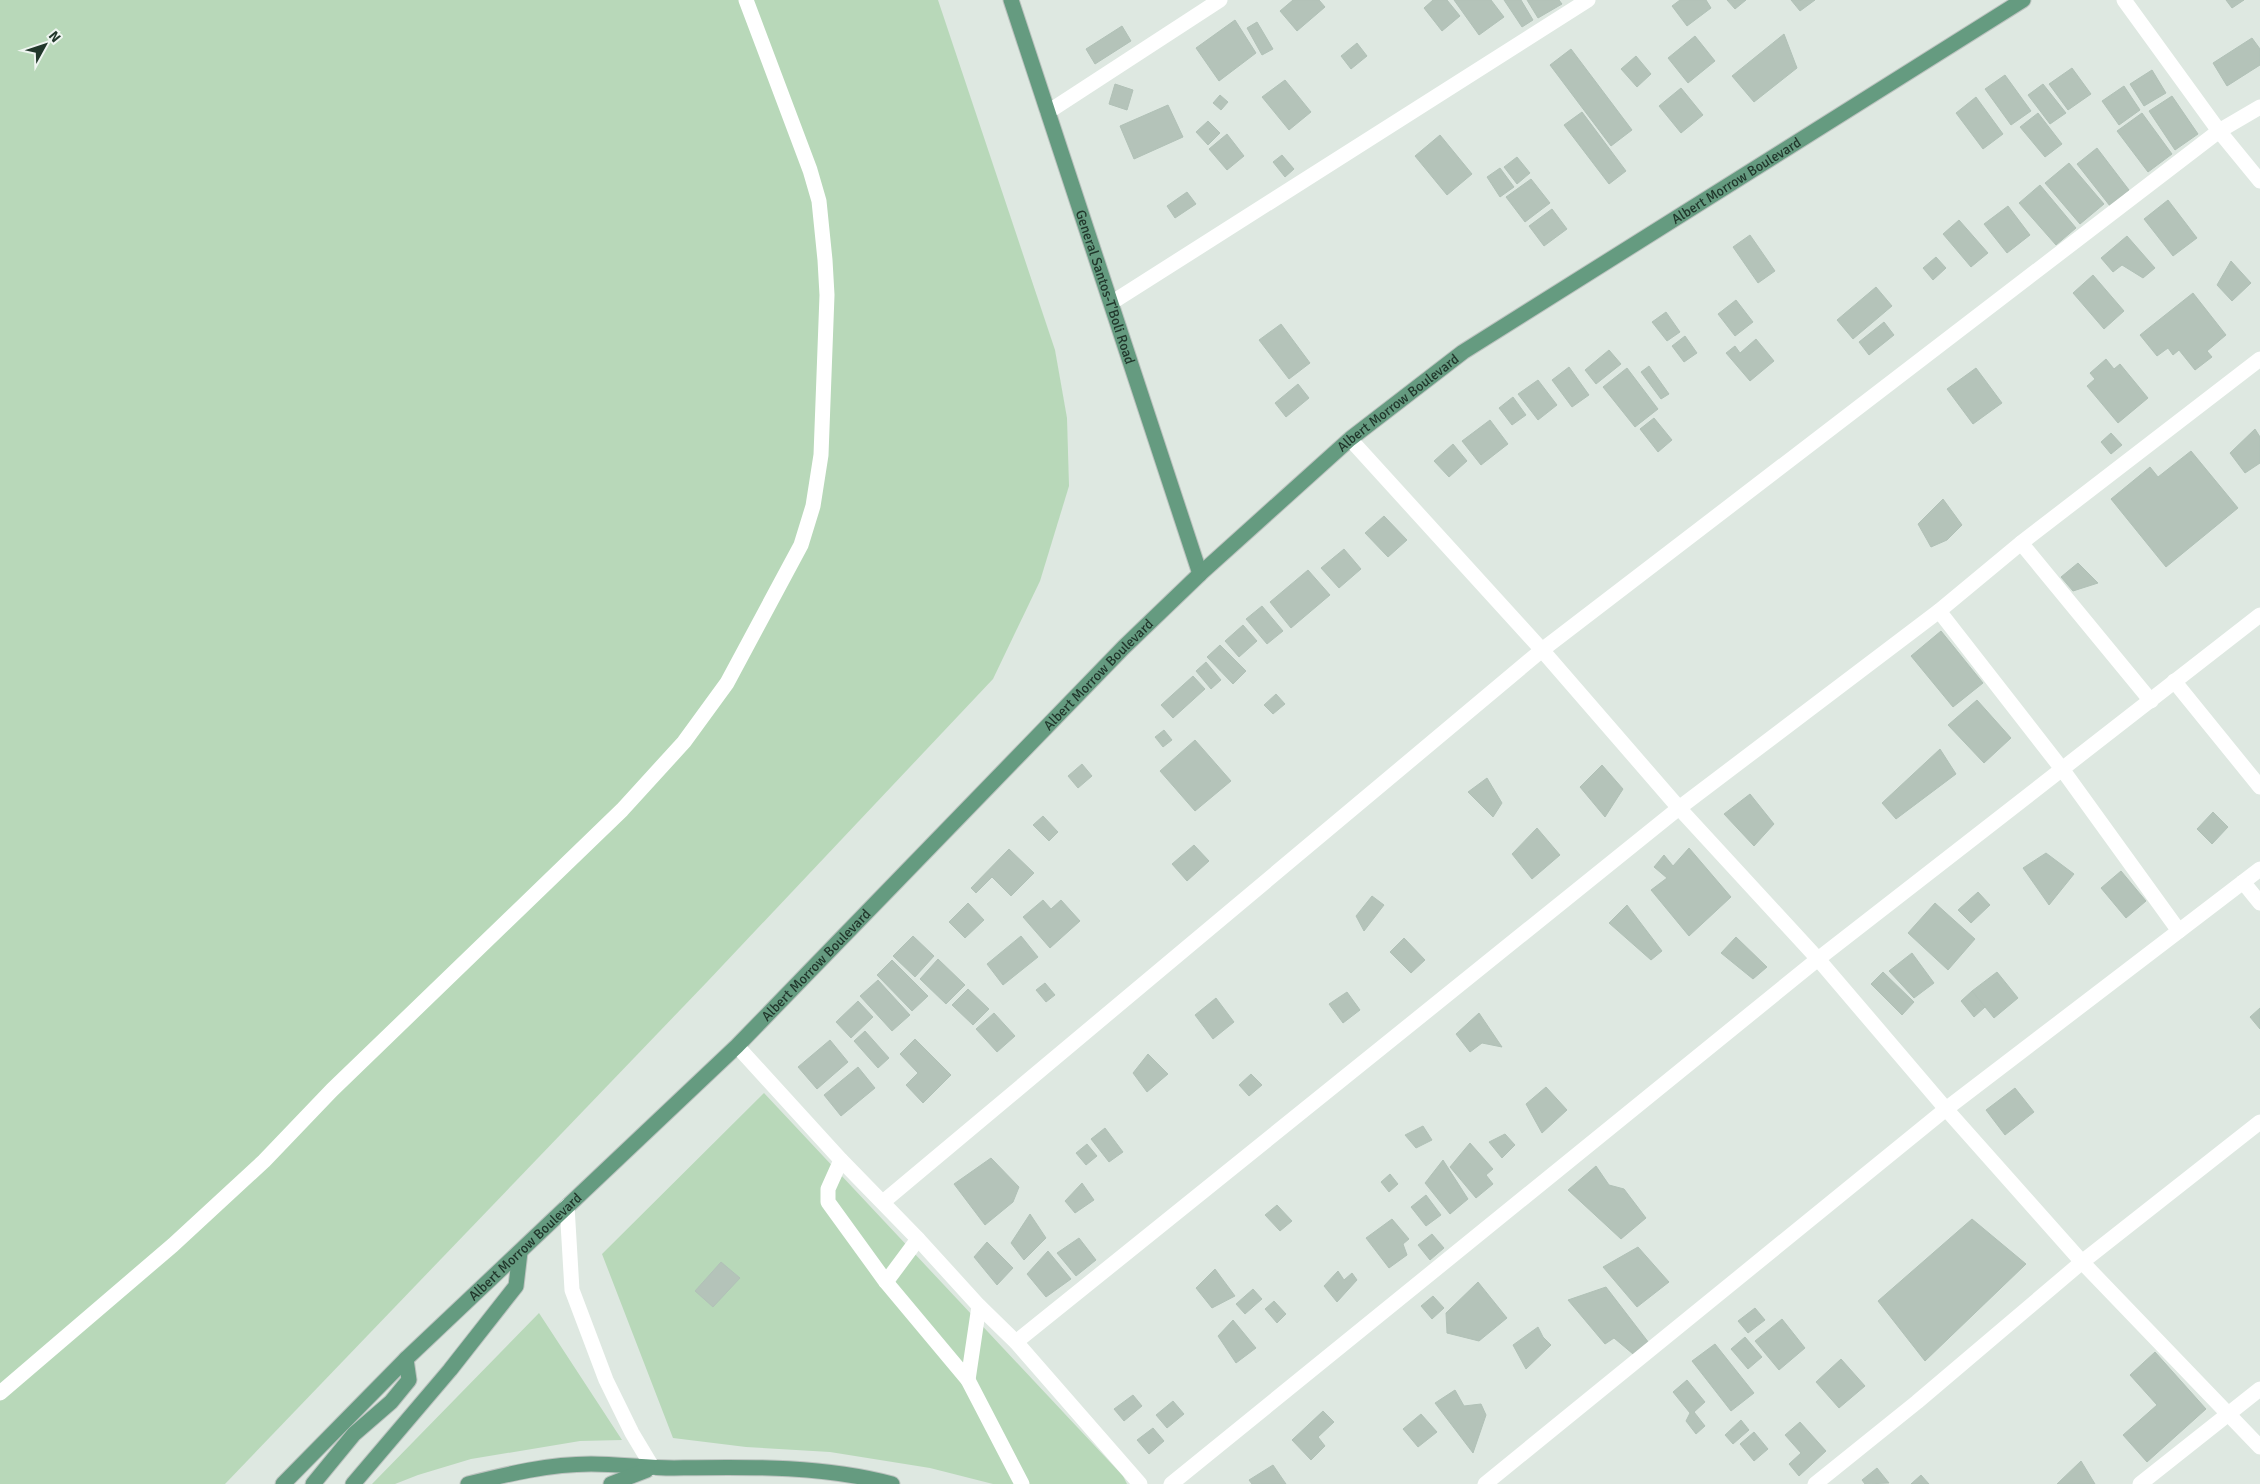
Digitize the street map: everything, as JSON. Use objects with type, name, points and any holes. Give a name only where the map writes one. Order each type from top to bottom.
[{"type":"main road","name":"General Santos-T'Boli Road","points":[[1011,0],[1200,574]]},
{"type":"main road","name":"Albert Morrow Boulevard","points":[[283,1484],[406,1359],[737,1046],[1124,647],[1200,574],[1350,438],[1463,352],[2023,0]]},
{"type":"main road","points":[[353,1484],[450,1370],[516,1286],[520,1252]]},
{"type":"main road","points":[[313,1484],[354,1434],[391,1402],[409,1380],[406,1359]]},
{"type":"main road","points":[[468,1484],[521,1471],[591,1464],[653,1468],[777,1467],[868,1478],[892,1484]]},
{"type":"main road","points":[[611,1484],[653,1468]]},
{"type":"street","points":[[0,1393],[173,1245],[264,1161],[332,1090],[622,810],[684,742],[706,713],[726,683],[801,544],[813,506],[821,455],[827,296],[825,260],[819,201],[810,170],[746,0]]},
{"type":"street","points":[[1048,112],[1220,0]]},
{"type":"street","points":[[1111,303],[1588,0]]},
{"type":"street","points":[[2124,0],[2219,131],[2260,181]]},
{"type":"street","points":[[883,1202],[1542,650],[2219,131],[2260,107]]},
{"type":"street","points":[[1016,1342],[1679,808],[1939,611],[2021,543],[2260,359]]},
{"type":"street","points":[[1350,438],[1542,650],[1679,808],[1818,959],[1946,1109],[2082,1262],[2230,1413],[2260,1447]]},
{"type":"street","points":[[2021,543],[2151,701]]},
{"type":"street","points":[[1939,611],[2062,770],[2179,931]]},
{"type":"street","points":[[1171,1484],[1818,959],[2260,615]]},
{"type":"street","points":[[2174,681],[2260,787]]},
{"type":"street","points":[[1485,1484],[1946,1109],[2260,869]]},
{"type":"street","points":[[2243,882],[2260,903]]},
{"type":"street","points":[[737,1046],[841,1160],[918,1239],[979,1306],[1016,1342],[1140,1484]]},
{"type":"street","points":[[1815,1484],[1917,1402],[2082,1262],[2260,1122]]},
{"type":"street","points":[[841,1160],[828,1189],[828,1202],[886,1282],[968,1380],[1022,1484]]},
{"type":"street","points":[[567,1206],[572,1290],[606,1380],[632,1433],[653,1468]]},
{"type":"street","points":[[886,1282],[918,1239]]},
{"type":"street","points":[[968,1380],[979,1306]]},
{"type":"street","points":[[2140,1484],[2260,1389]]},
{"type":"green space","points":[[0,0],[938,0],[1055,350],[1067,418],[1069,486],[1040,581],[993,679],[707,982],[225,1484],[0,1484]]},
{"type":"green space","points":[[764,1093],[1123,1476],[1127,1484],[993,1484],[930,1468],[830,1452],[746,1447],[673,1438],[602,1254]]},
{"type":"green space","points":[[539,1313],[622,1440],[580,1441],[471,1459],[395,1484],[372,1484]]},
{"type":"building","points":[[1293,0],[1319,0],[1325,7],[1297,31],[1280,11]]},
{"type":"building","points":[[1433,0],[1447,0],[1460,16],[1442,31],[1424,8]]},
{"type":"building","points":[[1454,0],[1491,0],[1504,17],[1479,35]]},
{"type":"building","points":[[1504,0],[1521,0],[1533,20],[1522,27]]},
{"type":"building","points":[[1527,0],[1559,0],[1562,4],[1538,18]]},
{"type":"building","points":[[1680,0],[1706,0],[1711,8],[1687,26],[1672,6]]},
{"type":"building","points":[[1727,0],[1746,0],[1735,9]]},
{"type":"building","points":[[1791,0],[1815,0],[1800,11]]},
{"type":"building","points":[[2226,0],[2244,0],[2232,8]]},
{"type":"building","points":[[1235,20],[1256,53],[1219,81],[1196,48]]},
{"type":"building","points":[[1257,22],[1273,49],[1262,55],[1247,28]]},
{"type":"building","points":[[1122,26],[1131,41],[1095,64],[1086,49]]},
{"type":"building","points":[[1784,34],[1797,68],[1754,102],[1732,76]]},
{"type":"building","points":[[1695,36],[1715,61],[1688,83],[1668,58]]},
{"type":"building","points":[[2252,38],[2260,49],[2260,65],[2227,86],[2213,63]]},
{"type":"building","points":[[1357,43],[1367,56],[1351,69],[1341,56]]},
{"type":"building","points":[[1571,49],[1632,130],[1611,146],[1550,65]]},
{"type":"building","points":[[1636,56],[1651,74],[1637,87],[1621,69]]},
{"type":"building","points":[[2072,68],[2091,94],[2068,110],[2049,84]]},
{"type":"building","points":[[2152,70],[2166,93],[2144,106],[2130,84]]},
{"type":"building","points":[[2005,75],[2031,111],[2011,125],[1985,89]]},
{"type":"building","points":[[1285,80],[1311,112],[1289,130],[1262,97]]},
{"type":"building","points":[[1115,84],[1133,90],[1127,110],[1109,104]]},
{"type":"building","points":[[2043,84],[2066,113],[2050,124],[2028,95]]},
{"type":"building","points":[[2124,86],[2140,110],[2119,125],[2102,101]]},
{"type":"building","points":[[1681,88],[1703,115],[1681,133],[1659,106]]},
{"type":"building","points":[[1220,95],[1228,102],[1221,110],[1213,103]]},
{"type":"building","points":[[2172,96],[2198,134],[2175,150],[2149,111]]},
{"type":"building","points":[[1976,97],[2003,134],[1983,149],[1956,113]]},
{"type":"building","points":[[1168,105],[1183,137],[1134,159],[1120,126]]},
{"type":"building","points":[[1582,112],[1626,171],[1609,184],[1564,125]]},
{"type":"building","points":[[2038,113],[2062,144],[2045,157],[2020,127]]},
{"type":"building","points":[[2142,113],[2172,154],[2148,172],[2117,131]]},
{"type":"building","points":[[1208,121],[1220,133],[1208,145],[1196,132]]},
{"type":"building","points":[[1227,134],[1244,156],[1227,170],[1209,149]]},
{"type":"building","points":[[1440,135],[1472,174],[1447,195],[1415,156]]},
{"type":"building","points":[[2097,148],[2129,190],[2110,206],[2077,164]]},
{"type":"building","points":[[1282,155],[1294,169],[1285,177],[1273,162]]},
{"type":"building","points":[[1517,157],[1530,173],[1517,184],[1504,167]]},
{"type":"building","points":[[2069,163],[2104,204],[2080,224],[2045,183]]},
{"type":"building","points":[[1500,168],[1514,187],[1500,197],[1487,177]]},
{"type":"building","points":[[1531,179],[1550,203],[1525,222],[1506,197]]},
{"type":"building","points":[[2040,185],[2076,228],[2056,245],[2019,203]]},
{"type":"building","points":[[1187,192],[1196,204],[1175,218],[1167,206]]},
{"type":"building","points":[[2168,200],[2197,238],[2173,256],[2144,219]]},
{"type":"building","points":[[2008,206],[2030,235],[2007,253],[1984,224]]},
{"type":"building","points":[[1552,209],[1567,229],[1544,246],[1529,226]]},
{"type":"building","points":[[1959,220],[1988,253],[1971,267],[1943,234]]},
{"type":"building","points":[[1750,235],[1775,271],[1758,283],[1733,247]]},
{"type":"building","points":[[2127,236],[2155,268],[2143,278],[2122,265],[2113,272],[2101,258]]},
{"type":"building","points":[[1936,257],[1946,268],[1933,280],[1923,268]]},
{"type":"building","points":[[2231,261],[2251,283],[2232,301],[2217,285]]},
{"type":"building","points":[[2093,275],[2124,311],[2104,329],[2073,293]]},
{"type":"building","points":[[1876,287],[1892,306],[1853,339],[1837,320]]},
{"type":"building","points":[[2193,293],[2226,335],[2207,351],[2212,357],[2195,370],[2179,350],[2173,355],[2168,348],[2157,356],[2140,335]]},
{"type":"building","points":[[1736,300],[1753,322],[1735,336],[1718,314]]},
{"type":"building","points":[[1666,312],[1680,332],[1667,341],[1652,322]]},
{"type":"building","points":[[1884,322],[1894,335],[1869,355],[1859,342]]},
{"type":"building","points":[[1281,324],[1310,363],[1289,379],[1259,340]]},
{"type":"building","points":[[1685,336],[1697,353],[1684,362],[1672,346]]},
{"type":"building","points":[[1756,339],[1774,361],[1750,381],[1726,353],[1735,346],[1740,353]]},
{"type":"building","points":[[1609,350],[1621,364],[1596,384],[1585,370]]},
{"type":"building","points":[[2106,359],[2114,369],[2120,364],[2148,398],[2118,423],[2087,386],[2095,379],[2090,373]]},
{"type":"building","points":[[1649,366],[1669,394],[1661,399],[1641,372]]},
{"type":"building","points":[[1569,367],[1589,395],[1572,407],[1552,380]]},
{"type":"building","points":[[1627,368],[1658,409],[1635,427],[1603,387]]},
{"type":"building","points":[[1976,368],[2002,403],[1973,424],[1947,389]]},
{"type":"building","points":[[1538,380],[1557,405],[1538,420],[1518,394]]},
{"type":"building","points":[[1298,384],[1309,398],[1286,417],[1275,403]]},
{"type":"building","points":[[1513,397],[1526,415],[1512,425],[1499,408]]},
{"type":"building","points":[[1654,418],[1672,440],[1658,452],[1640,429]]},
{"type":"building","points":[[1490,420],[1508,444],[1481,465],[1462,441]]},
{"type":"building","points":[[2255,429],[2260,437],[2260,463],[2245,473],[2230,453]]},
{"type":"building","points":[[2111,433],[2122,445],[2111,454],[2101,442]]},
{"type":"building","points":[[1453,444],[1467,461],[1449,477],[1434,461]]},
{"type":"building","points":[[2191,451],[2238,508],[2166,567],[2111,499],[2150,467],[2158,477]]},
{"type":"building","points":[[1943,499],[1962,525],[1947,540],[1931,547],[1918,524]]},
{"type":"building","points":[[1384,516],[1407,540],[1388,557],[1365,533]]},
{"type":"building","points":[[1344,549],[1361,569],[1339,588],[1321,568]]},
{"type":"building","points":[[2078,563],[2098,583],[2073,591],[2061,577]]},
{"type":"building","points":[[1308,570],[1330,595],[1291,628],[1270,602]]},
{"type":"building","points":[[1262,606],[1283,631],[1267,644],[1246,619]]},
{"type":"building","points":[[1243,625],[1257,641],[1239,657],[1225,641]]},
{"type":"building","points":[[1941,631],[1983,683],[1953,707],[1911,656]]},
{"type":"building","points":[[1220,645],[1246,671],[1233,684],[1207,657]]},
{"type":"building","points":[[1206,662],[1221,680],[1211,689],[1196,671]]},
{"type":"building","points":[[1193,676],[1205,689],[1173,718],[1161,705]]},
{"type":"building","points":[[1276,694],[1285,704],[1273,714],[1264,705]]},
{"type":"building","points":[[1977,700],[2011,738],[1984,763],[1948,725]]},
{"type":"building","points":[[1164,730],[1172,740],[1163,747],[1155,737]]},
{"type":"building","points":[[1195,740],[1231,781],[1195,811],[1160,771]]},
{"type":"building","points":[[1940,749],[1956,774],[1896,819],[1882,803]]},
{"type":"building","points":[[1082,764],[1092,776],[1078,788],[1068,776]]},
{"type":"building","points":[[1602,765],[1623,789],[1605,817],[1580,787]]},
{"type":"building","points":[[1487,778],[1502,803],[1493,817],[1468,792]]},
{"type":"building","points":[[1750,794],[1774,824],[1754,846],[1724,814]]},
{"type":"building","points":[[2213,812],[2228,827],[2212,844],[2197,829]]},
{"type":"building","points":[[1043,816],[1058,832],[1049,841],[1033,825]]},
{"type":"building","points":[[1537,828],[1560,855],[1532,879],[1512,854]]},
{"type":"building","points":[[1194,845],[1209,861],[1187,881],[1172,864]]},
{"type":"building","points":[[1689,848],[1731,897],[1689,936],[1651,890],[1667,878],[1654,867],[1664,855],[1673,866]]},
{"type":"building","points":[[1009,849],[1034,873],[1011,896],[992,877],[976,893],[971,888]]},
{"type":"building","points":[[2046,853],[2074,874],[2049,905],[2023,868]]},
{"type":"building","points":[[2121,871],[2146,901],[2126,918],[2101,888]]},
{"type":"building","points":[[1978,892],[1990,905],[1971,923],[1958,910]]},
{"type":"building","points":[[1372,896],[1384,905],[1364,931],[1356,916]]},
{"type":"building","points":[[1043,900],[1051,909],[1061,900],[1080,921],[1050,948],[1023,917]]},
{"type":"building","points":[[968,903],[984,920],[965,938],[949,922]]},
{"type":"building","points":[[1935,903],[1975,939],[1948,970],[1908,933]]},
{"type":"building","points":[[1627,905],[1662,951],[1651,960],[1609,923]]},
{"type":"building","points":[[913,936],[934,956],[915,977],[893,956]]},
{"type":"building","points":[[1021,936],[1038,957],[1003,985],[987,964]]},
{"type":"building","points":[[1736,937],[1767,967],[1753,979],[1721,953]]},
{"type":"building","points":[[1404,938],[1425,960],[1411,973],[1390,952]]},
{"type":"building","points":[[1912,953],[1934,983],[1914,998],[1889,971]]},
{"type":"building","points":[[938,959],[965,985],[946,1004],[920,979]]},
{"type":"building","points":[[892,960],[928,996],[912,1011],[877,975]]},
{"type":"building","points":[[1883,972],[1914,1002],[1902,1015],[1871,984]]},
{"type":"building","points":[[1997,972],[2018,998],[1994,1018],[1972,991]]},
{"type":"building","points":[[878,980],[910,1015],[892,1031],[860,996]]},
{"type":"building","points":[[1045,983],[1055,995],[1046,1002],[1036,990]]},
{"type":"building","points":[[968,989],[989,1009],[973,1025],[952,1005]]},
{"type":"building","points":[[1972,991],[1985,1007],[1974,1017],[1961,1001]]},
{"type":"building","points":[[1347,992],[1360,1010],[1343,1023],[1329,1004]]},
{"type":"building","points":[[1216,998],[1234,1022],[1213,1039],[1195,1015]]},
{"type":"building","points":[[858,1001],[873,1017],[851,1038],[836,1022]]},
{"type":"building","points":[[2260,1008],[2260,1029],[2250,1017]]},
{"type":"building","points":[[994,1013],[1015,1036],[997,1052],[976,1029]]},
{"type":"building","points":[[1479,1013],[1502,1047],[1482,1043],[1470,1052],[1456,1034]]},
{"type":"building","points":[[865,1031],[889,1058],[878,1068],[854,1041]]},
{"type":"building","points":[[915,1039],[951,1075],[923,1103],[906,1085],[918,1073],[900,1054]]},
{"type":"building","points":[[830,1040],[848,1062],[817,1089],[798,1067]]},
{"type":"building","points":[[1148,1054],[1168,1074],[1147,1092],[1133,1073]]},
{"type":"building","points":[[858,1067],[875,1088],[841,1116],[824,1095]]},
{"type":"building","points":[[1251,1074],[1262,1085],[1249,1096],[1239,1085]]},
{"type":"building","points":[[1546,1087],[1567,1110],[1542,1133],[1526,1104]]},
{"type":"building","points":[[2015,1088],[2034,1112],[2005,1135],[1986,1110]]},
{"type":"building","points":[[1423,1126],[1432,1140],[1416,1148],[1405,1135]]},
{"type":"building","points":[[1105,1128],[1123,1152],[1109,1162],[1091,1139]]},
{"type":"building","points":[[1505,1134],[1515,1145],[1502,1158],[1489,1142]]},
{"type":"building","points":[[1470,1143],[1493,1169],[1486,1175],[1493,1184],[1476,1198],[1450,1167]]},
{"type":"building","points":[[1087,1144],[1097,1156],[1086,1165],[1076,1153]]},
{"type":"building","points":[[991,1158],[1019,1187],[1013,1202],[985,1225],[954,1184]]},
{"type":"building","points":[[1443,1160],[1468,1199],[1450,1214],[1425,1183]]},
{"type":"building","points":[[1596,1166],[1609,1185],[1624,1189],[1646,1218],[1621,1239],[1568,1190]]},
{"type":"building","points":[[1390,1174],[1398,1184],[1389,1192],[1381,1182]]},
{"type":"building","points":[[1082,1183],[1094,1200],[1075,1213],[1065,1201]]},
{"type":"building","points":[[1426,1195],[1441,1215],[1426,1226],[1411,1207]]},
{"type":"building","points":[[1277,1205],[1292,1221],[1280,1231],[1265,1215]]},
{"type":"building","points":[[1030,1214],[1046,1238],[1024,1260],[1011,1243]]},
{"type":"building","points":[[1392,1219],[1409,1239],[1403,1244],[1407,1255],[1389,1268],[1366,1238]]},
{"type":"building","points":[[1972,1219],[2026,1264],[1925,1361],[1878,1301]]},
{"type":"building","points":[[1432,1234],[1444,1248],[1430,1260],[1418,1245]]},
{"type":"building","points":[[1079,1238],[1096,1260],[1076,1276],[1057,1253]]},
{"type":"building","points":[[987,1242],[1013,1268],[997,1285],[974,1257]]},
{"type":"building","points":[[1638,1247],[1669,1282],[1637,1307],[1603,1267]]},
{"type":"building","points":[[1048,1251],[1071,1279],[1046,1297],[1027,1274]]},
{"type":"building","points":[[721,1262],[740,1278],[713,1307],[695,1291]]},
{"type":"building","points":[[1215,1269],[1235,1296],[1212,1308],[1196,1288]]},
{"type":"building","points":[[1338,1271],[1344,1280],[1352,1273],[1357,1280],[1337,1302],[1324,1286]]},
{"type":"building","points":[[1478,1282],[1507,1318],[1479,1341],[1447,1333],[1446,1313]]},
{"type":"building","points":[[1606,1287],[1649,1343],[1633,1354],[1614,1338],[1605,1344],[1568,1300]]},
{"type":"building","points":[[1253,1289],[1262,1299],[1245,1314],[1236,1304]]},
{"type":"building","points":[[1433,1296],[1444,1308],[1432,1319],[1421,1306]]},
{"type":"building","points":[[1274,1301],[1286,1314],[1277,1323],[1265,1309]]},
{"type":"building","points":[[1755,1308],[1765,1320],[1748,1333],[1738,1321]]},
{"type":"building","points":[[1782,1319],[1805,1348],[1779,1370],[1755,1341]]},
{"type":"building","points":[[1233,1320],[1256,1348],[1236,1363],[1218,1336]]},
{"type":"building","points":[[1538,1327],[1543,1337],[1551,1345],[1526,1369],[1513,1345]]},
{"type":"building","points":[[1745,1337],[1762,1357],[1748,1369],[1731,1349]]},
{"type":"building","points":[[1715,1344],[1754,1393],[1731,1411],[1692,1361]]},
{"type":"building","points":[[2155,1352],[2206,1409],[2147,1462],[2123,1435],[2157,1405],[2130,1375]]},
{"type":"building","points":[[1841,1359],[1865,1386],[1839,1408],[1816,1382]]},
{"type":"building","points":[[1687,1380],[1705,1402],[1694,1412],[1705,1426],[1696,1434],[1686,1421],[1690,1413],[1673,1392]]},
{"type":"building","points":[[1455,1390],[1464,1406],[1481,1404],[1486,1415],[1473,1453],[1435,1403]]},
{"type":"building","points":[[1133,1395],[1142,1406],[1124,1421],[1114,1409]]},
{"type":"building","points":[[1173,1401],[1184,1414],[1167,1428],[1156,1415]]},
{"type":"building","points":[[1323,1411],[1334,1422],[1318,1437],[1325,1446],[1311,1460],[1292,1440]]},
{"type":"building","points":[[1421,1414],[1437,1432],[1418,1447],[1403,1429]]},
{"type":"building","points":[[1741,1420],[1749,1430],[1733,1444],[1725,1435]]},
{"type":"building","points":[[1800,1422],[1826,1451],[1799,1476],[1789,1464],[1801,1453],[1785,1435]]},
{"type":"building","points":[[1153,1428],[1164,1441],[1149,1454],[1137,1440]]},
{"type":"building","points":[[1754,1432],[1768,1449],[1754,1461],[1740,1444]]},
{"type":"building","points":[[2081,1461],[2095,1484],[2057,1484]]},
{"type":"building","points":[[1273,1465],[1286,1484],[1252,1484],[1249,1480]]},
{"type":"building","points":[[1877,1468],[1889,1483],[1865,1484],[1862,1480]]},
{"type":"building","points":[[1921,1475],[1929,1484],[1911,1484]]}]
